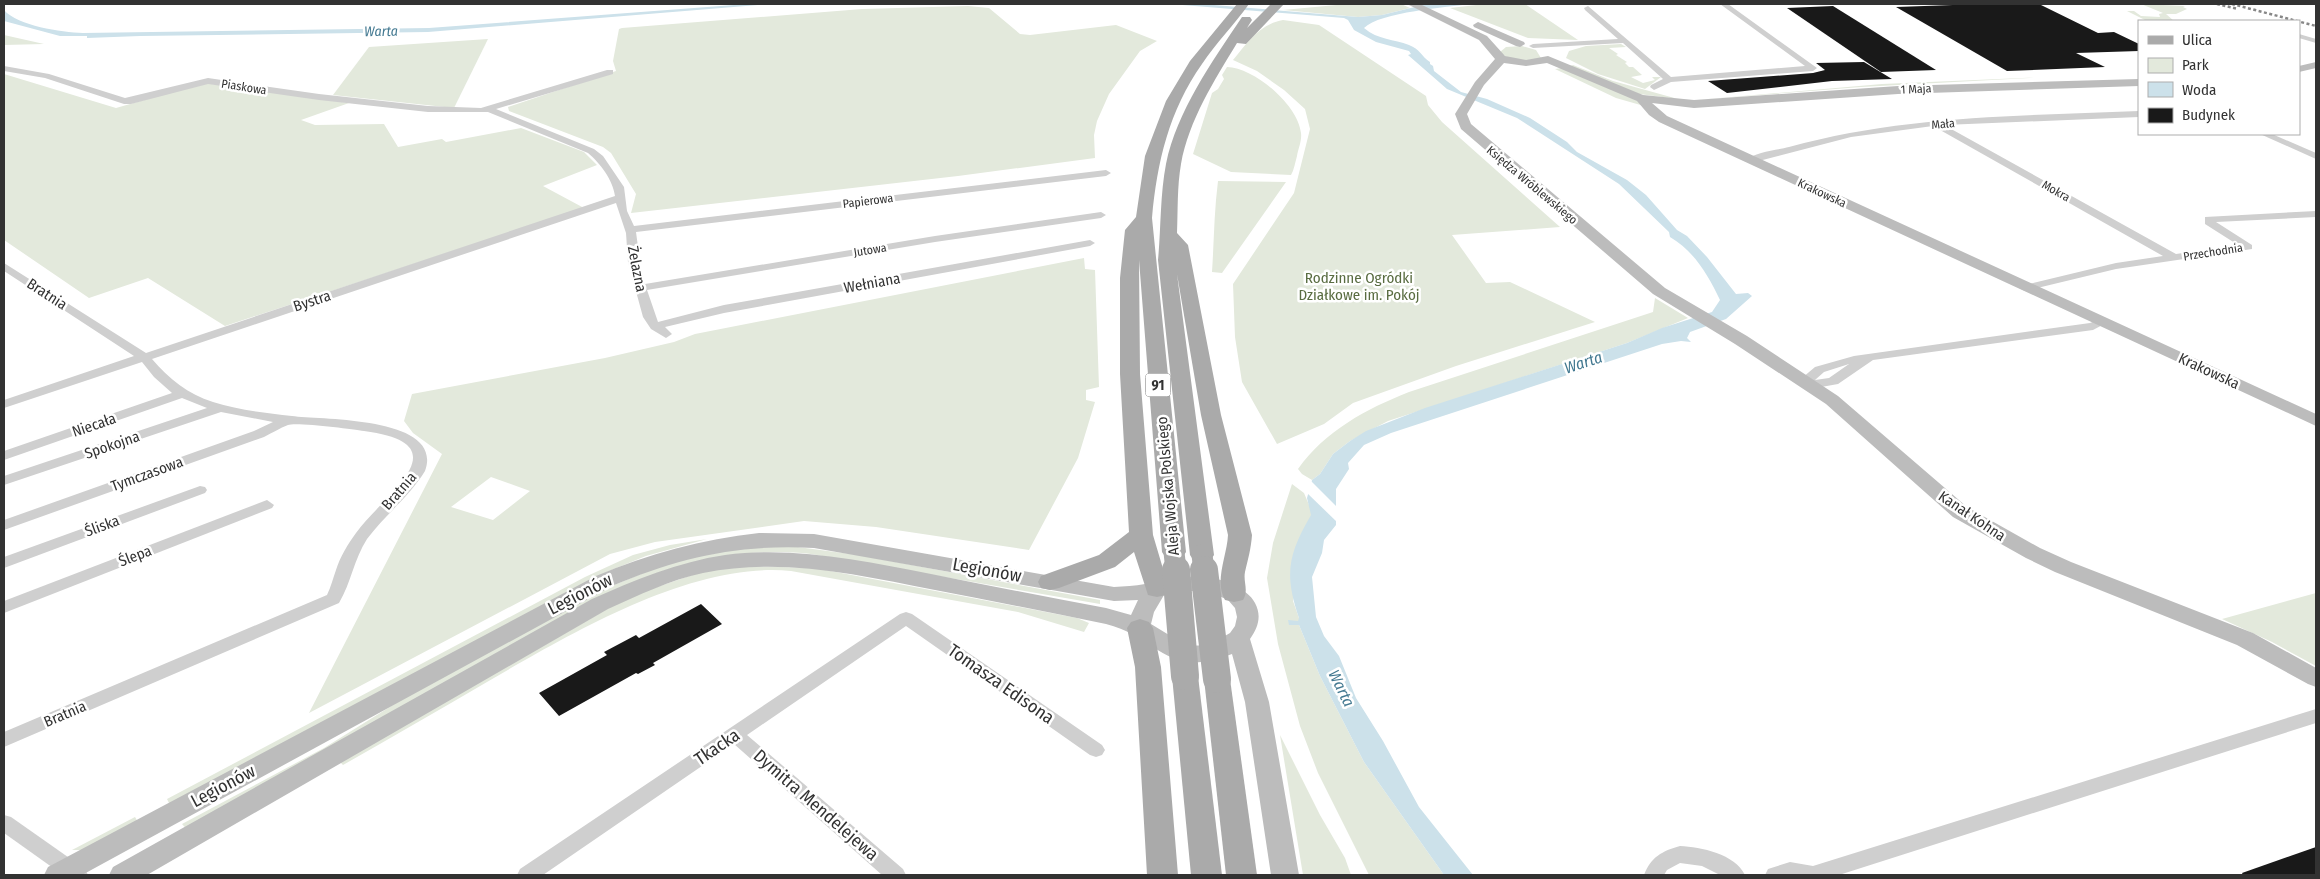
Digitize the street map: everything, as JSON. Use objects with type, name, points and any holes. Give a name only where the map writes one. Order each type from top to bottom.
[{"type":"main road","name":"Aleja Wojska Polskiego","points":[[1207,875],[1185,676],[1144,218],[1147,180],[1154,145],[1166,114],[1195,63],[1243,11],[1257,4]]},
{"type":"main road","points":[[1228,48],[1242,41],[1262,18],[1277,5]]},
{"type":"main road","name":"Aleja Wojska Polskiego","points":[[1242,875],[1168,268],[1168,234],[1171,190],[1179,144],[1197,100],[1228,48],[1243,11]]},
{"type":"main road","points":[[1212,44],[1222,12]]},
{"type":"main road","points":[[1144,218],[1133,230],[1129,278],[1130,374],[1141,536],[1157,589]]},
{"type":"main road","points":[[1168,234],[1180,245],[1211,415],[1240,535],[1239,553],[1232,574],[1234,594]]},
{"type":"main road","points":[[1050,582],[1106,561],[1141,536]]},
{"type":"main road","points":[[1140,628],[1148,667],[1163,875]]},
{"type":"street","points":[[1412,4],[1448,11],[1520,44]]},
{"type":"street","points":[[1654,88],[1668,80],[1813,68],[1724,4]]},
{"type":"street","points":[[1588,8],[1668,80]]},
{"type":"street","points":[[1433,9],[1483,38],[1498,54],[1534,62],[1581,42]]},
{"type":"street","points":[[2300,36],[2316,41]]},
{"type":"street","points":[[1498,54],[1506,44],[1533,46],[1625,41]]},
{"type":"street","points":[[1533,46],[1547,55]]},
{"type":"street","name":"Księdza Wróblewskiego","points":[[1498,54],[1477,85],[1462,114],[1462,120],[1471,132],[1663,294]]},
{"type":"street","name":"Krakowska","points":[[1547,55],[1646,103],[1663,119],[2316,422]]},
{"type":"street","name":"1 Maja","points":[[1534,62],[1623,103],[1646,103],[1682,107],[1694,104],[1898,90],[2138,82]]},
{"type":"street","points":[[2300,69],[2316,64]]},
{"type":"street","name":"Piaskowa","points":[[4,69],[46,76],[124,101],[131,101],[208,81],[277,92],[428,109],[490,110],[610,72]]},
{"type":"street","name":"Piaskowa","points":[[490,110],[591,151],[600,158],[619,187],[620,198]]},
{"type":"street","name":"Mała","points":[[1751,160],[1866,132],[1999,119],[2138,114]]},
{"type":"street","name":"Mokra","points":[[1936,124],[2175,258]]},
{"type":"street","points":[[2267,135],[2316,156]]},
{"type":"street","name":"Papierowa","points":[[630,230],[1106,173]]},
{"type":"street","name":"Żelazna","points":[[620,198],[622,212],[630,230],[640,288],[649,317],[655,326],[666,334]]},
{"type":"street","name":"Bystra","points":[[4,404],[620,198]]},
{"type":"street","name":"Przechodnia","points":[[2025,288],[2116,266],[2248,247],[2209,222],[2209,219],[2316,214]]},
{"type":"street","name":"Jutowa","points":[[640,288],[935,239],[1101,215]]},
{"type":"street","name":"Wełniana","points":[[655,326],[724,310],[1090,242]]},
{"type":"street","name":"Bratnia","points":[[4,266],[9,274],[144,357],[154,370],[184,393],[220,408],[288,420],[360,425],[387,430],[405,438],[418,450],[421,458],[420,467],[411,480],[386,506],[364,534],[345,567],[339,591],[332,599],[4,740]]},
{"type":"street","name":"Kanał Kohna","points":[[1663,294],[1741,340],[1832,400],[1960,512],[2006,539],[2063,567],[2245,639],[2316,678]]},
{"type":"street","points":[[1810,385],[1833,381],[1869,357],[2093,326],[2102,322]]},
{"type":"street","name":"Niecała","points":[[4,456],[184,393]]},
{"type":"street","name":"Spokojna","points":[[4,481],[220,408]]},
{"type":"street","name":"Tymczasowa","points":[[4,525],[259,434],[288,420]]},
{"type":"street","name":"Śliska","points":[[4,562],[200,490]]},
{"type":"street","name":"Ślepa","points":[[4,607],[267,505]]},
{"type":"street","name":"Legionów","points":[[69,873],[568,600],[604,581],[666,556],[694,549],[748,540],[794,539],[873,550],[1114,594],[1137,593],[1157,589]]},
{"type":"street","name":"Legionów","points":[[123,875],[600,604],[643,584],[688,569],[748,559],[819,561],[1106,616],[1129,622],[1140,628]]},
{"type":"street","points":[[1205,583],[1221,587],[1234,594],[1245,607],[1248,622],[1245,632],[1239,640],[1226,649],[1211,654],[1193,655],[1176,652],[1140,628],[1140,617],[1157,589],[1174,584],[1205,583]]},
{"type":"street","name":"Tkacka","points":[[529,875],[906,618]]},
{"type":"street","name":"Tomasza Edisona","points":[[906,618],[1096,750]]},
{"type":"street","points":[[1239,640],[1257,702],[1286,875]]},
{"type":"street","points":[[1775,875],[1790,871],[1813,875],[2316,716]]},
{"type":"street","name":"Dymitra Mendelejewa","points":[[735,735],[896,875]]},
{"type":"street","points":[[4,823],[69,873]]},
{"type":"street","points":[[1651,875],[1665,860],[1676,855],[1690,855],[1716,862],[1735,875]]},
{"type":"green space","points":[[1347,4],[1401,4],[1410,8],[1382,15],[1358,17],[1283,10]]},
{"type":"green space","points":[[1485,4],[1525,4],[1578,40],[1528,38],[1450,8]]},
{"type":"green space","points":[[2141,4],[2185,6],[2183,7],[2187,9],[2176,14],[2166,14],[2173,20],[2145,20],[2127,11],[2134,11],[2141,16],[2160,17],[2159,14],[2163,13]]},
{"type":"green space","points":[[968,6],[989,8],[1020,34],[1030,35],[1116,25],[1157,41],[1140,51],[1109,94],[1097,121],[1094,135],[1095,158],[958,176],[631,213],[636,194],[611,153],[603,147],[509,111],[508,107],[616,71],[613,61],[619,29],[622,28],[862,9]]},
{"type":"green space","name":"Rodzinne Ogródki Działkowe im. Pokój","points":[[1283,20],[1319,25],[1426,96],[1428,105],[1442,122],[1560,227],[1452,235],[1486,283],[1510,282],[1595,322],[1456,366],[1353,403],[1324,424],[1277,444],[1242,382],[1235,337],[1233,284],[1294,193],[1310,129],[1305,109],[1284,90],[1257,71],[1233,60],[1261,30]]},
{"type":"green space","points":[[4,35],[44,44],[4,45]]},
{"type":"green space","points":[[488,39],[454,108],[333,95],[369,47]]},
{"type":"green space","points":[[1621,44],[1626,47],[1609,48],[1627,62],[1625,63],[1629,67],[1633,67],[1642,75],[1631,77],[1643,83],[1655,80],[1652,77],[1661,77],[1645,89],[1598,74],[1566,58],[1569,51],[1586,46]]},
{"type":"green space","points":[[1522,46],[1536,50],[1541,58],[1531,60],[1514,59],[1500,52],[1506,47]]},
{"type":"green space","points":[[1573,65],[1613,81],[1678,99],[1639,94],[1570,66]]},
{"type":"green space","points":[[1227,67],[1238,69],[1262,81],[1284,100],[1292,111],[1298,122],[1301,136],[1291,175],[1231,172],[1193,154],[1212,93],[1218,89],[1224,79],[1222,75]]},
{"type":"green space","points":[[1562,68],[1635,98],[1644,106],[1616,98],[1555,69]]},
{"type":"green space","points":[[4,74],[116,108],[204,83],[349,103],[301,120],[315,125],[384,124],[398,147],[442,139],[446,142],[521,128],[584,152],[597,165],[543,186],[584,208],[225,326],[148,278],[89,298],[4,240]]},
{"type":"green space","points":[[2048,77],[1861,87],[1697,100],[1882,84]]},
{"type":"green space","points":[[1218,181],[1286,182],[1222,273],[1212,272]]},
{"type":"green space","points":[[1084,258],[1085,269],[1095,270],[1099,387],[1086,390],[1086,400],[1095,402],[1078,458],[1029,550],[876,527],[804,521],[655,542],[610,554],[309,713],[442,454],[413,433],[404,421],[412,394],[605,358],[674,342],[695,334]],"holes":[[[491,477],[530,491],[493,520],[451,507]]]},
{"type":"green space","points":[[1655,298],[1688,318],[1627,343],[1388,421],[1350,441],[1333,454],[1320,474],[1312,480],[1298,469],[1309,455],[1334,432],[1377,406],[1409,392],[1653,312]]},
{"type":"green space","points":[[1292,484],[1304,493],[1312,512],[1293,601],[1299,618],[1299,625],[1320,676],[1364,762],[1444,875],[1369,875],[1318,773],[1300,726],[1278,644],[1267,578],[1273,543]]},
{"type":"green space","points":[[707,539],[646,556],[609,571],[170,805],[167,799],[585,577],[633,555],[670,545]]},
{"type":"green space","points":[[790,546],[858,555],[1100,600],[1100,604],[811,554],[758,553],[708,560],[659,573],[610,592],[189,832],[182,824],[324,748],[401,700],[607,588],[670,562],[730,549]]},
{"type":"green space","points":[[741,566],[815,568],[1077,618],[1089,623],[1084,632],[1018,612],[791,571],[753,571],[713,577],[673,589],[594,623],[520,663],[343,765],[340,762],[628,597],[701,572]]},
{"type":"green space","points":[[2316,593],[2316,666],[2272,642],[2222,619]]},
{"type":"green space","points":[[1280,735],[1320,815],[1345,858],[1351,875],[1303,875]]},
{"type":"green space","points":[[135,817],[138,822],[83,850],[72,850]]},
{"type":"water","name":"Warta","points":[[747,4],[771,4],[428,32],[87,38],[87,36],[60,36],[4,21],[4,10],[11,16],[29,24],[52,30],[83,33],[429,28]]},
{"type":"water","name":"Warta","points":[[1170,4],[1202,4],[1358,17],[1382,15],[1427,4],[1471,4],[1399,14],[1372,22],[1364,28],[1380,37],[1413,47],[1430,62],[1434,71],[1461,92],[1487,99],[1530,118],[1567,142],[1577,152],[1627,180],[1646,195],[1677,230],[1687,236],[1707,257],[1736,294],[1748,293],[1752,296],[1726,319],[1690,332],[1687,338],[1691,342],[1681,341],[1662,344],[1391,433],[1364,445],[1348,463],[1349,469],[1336,489],[1336,525],[1324,540],[1322,553],[1312,577],[1316,617],[1324,636],[1339,656],[1356,698],[1383,741],[1419,807],[1473,875],[1444,875],[1364,762],[1320,676],[1299,625],[1289,625],[1288,620],[1298,621],[1299,618],[1291,589],[1291,565],[1297,542],[1311,515],[1307,498],[1312,480],[1320,474],[1333,454],[1366,431],[1425,408],[1627,343],[1662,328],[1712,312],[1720,300],[1711,282],[1694,257],[1670,237],[1669,232],[1619,184],[1517,118],[1447,89],[1408,55],[1411,54],[1409,51],[1376,42],[1354,30],[1348,20],[1344,18]]},
{"type":"pier","points":[[1310,480],[1339,509],[1338,523],[1306,492]]},
{"type":"building","points":[[2039,4],[2098,33],[2114,32],[2138,44],[2138,51],[2076,53],[2105,67],[2007,71],[1896,7]]},
{"type":"building","points":[[1833,6],[1936,70],[1881,72],[1787,8]]},
{"type":"building","points":[[1864,62],[1892,79],[1832,81],[1727,93],[1708,81],[1813,73],[1825,70],[1816,63]]},
{"type":"building","points":[[701,604],[722,624],[653,663],[655,665],[638,674],[636,673],[559,716],[539,693],[607,655],[604,652],[636,635],[639,638]]},
{"type":"building","points":[[2316,847],[2316,875],[2243,875],[2242,873]]},
{"type":"railway","points":[[2217,4],[2238,9]]},
{"type":"railway","points":[[2232,4],[2293,20]]},
{"type":"railway","points":[[2300,22],[2316,26]]}]
